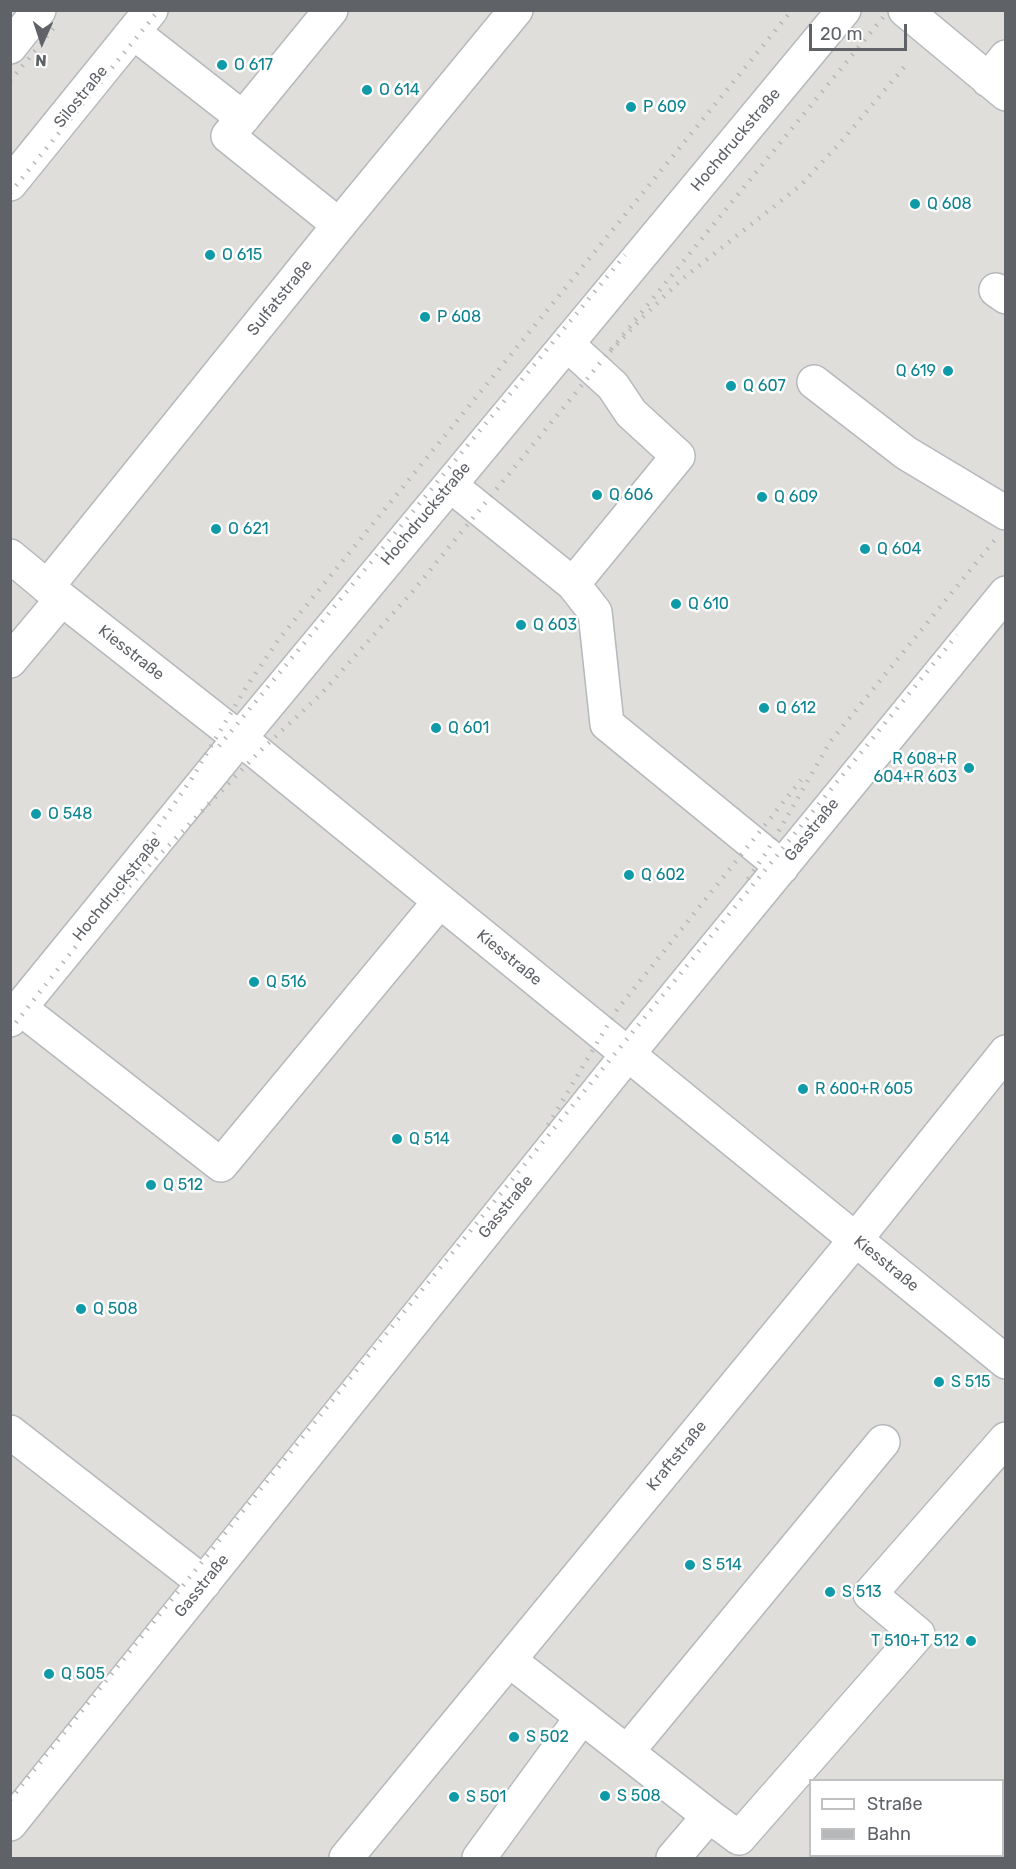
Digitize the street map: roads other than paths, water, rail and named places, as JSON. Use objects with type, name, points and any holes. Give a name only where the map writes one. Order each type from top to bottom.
[{"type":"street","points":[[10,47],[39,10]]},
{"type":"street","points":[[332,10],[228,136],[339,225]]},
{"type":"street","name":"Sulfatstraße","points":[[10,661],[54,593],[339,225],[516,10]]},
{"type":"street","name":"Hochdruckstraße","points":[[15,1014],[240,738],[844,10]]},
{"type":"street","points":[[904,10],[999,77]]},
{"type":"street","points":[[142,21],[243,118]]},
{"type":"street","name":"Silostraße","points":[[10,184],[142,21]]},
{"type":"street","points":[[567,344],[613,386],[631,413],[678,456],[573,584]]},
{"type":"street","points":[[814,382],[906,453],[1005,513]]},
{"type":"street","points":[[450,484],[573,584],[595,612],[607,724],[782,867]]},
{"type":"street","name":"Kiesstraße","points":[[10,556],[240,738],[1005,1362]]},
{"type":"street","name":"Gasstraße","points":[[10,1824],[628,1054],[1005,593]]},
{"type":"street","points":[[15,1014],[221,1165],[440,901]]},
{"type":"street","name":"Kraftstraße","points":[[346,1858],[856,1239],[1005,1052]]},
{"type":"street","points":[[10,1432],[204,1583]]},
{"type":"street","points":[[509,1660],[739,1838],[918,1634],[870,1594],[1005,1439]]},
{"type":"street","points":[[627,1752],[883,1442]]},
{"type":"street","points":[[479,1858],[582,1717]]},
{"type":"street","points":[[674,1858],[709,1816]]},
{"type":"railway","points":[[10,193],[159,10]]},
{"type":"railway","points":[[89,928],[192,778],[247,686],[279,639],[792,10]]},
{"type":"railway","points":[[889,10],[605,357],[681,280],[801,185],[905,66]]},
{"type":"railway","points":[[10,81],[57,24]]},
{"type":"railway","points":[[219,746],[625,255]]},
{"type":"railway","points":[[116,900],[258,753],[322,693],[413,591],[605,357]]},
{"type":"railway","points":[[748,879],[766,853],[830,742],[998,536]]},
{"type":"railway","points":[[10,1800],[373,1350],[957,635]]},
{"type":"railway","points":[[548,1125],[616,1011],[801,780]]},
{"type":"railway","points":[[10,1030],[95,922]]},
{"type":"place","name":"O 617","points":[[222,65]]},
{"type":"place","name":"O 614","points":[[367,90]]},
{"type":"place","name":"P 609","points":[[631,107]]},
{"type":"place","name":"Q 608","points":[[915,204]]},
{"type":"place","name":"O 615","points":[[210,255]]},
{"type":"place","name":"P 608","points":[[425,317]]},
{"type":"place","name":"Q 619","points":[[948,371]]},
{"type":"place","name":"Q 607","points":[[731,386]]},
{"type":"place","name":"Q 606","points":[[597,495]]},
{"type":"place","name":"Q 609","points":[[762,497]]},
{"type":"place","name":"O 621","points":[[216,529]]},
{"type":"place","name":"Q 604","points":[[865,549]]},
{"type":"place","name":"Q 610","points":[[676,604]]},
{"type":"place","name":"Q 603","points":[[521,625]]},
{"type":"place","name":"Q 612","points":[[764,708]]},
{"type":"place","name":"Q 601","points":[[436,728]]},
{"type":"place","name":"R 608+R 604+R 603","points":[[969,768]]},
{"type":"place","name":"O 548","points":[[36,814]]},
{"type":"place","name":"Q 602","points":[[629,875]]},
{"type":"place","name":"Q 516","points":[[254,982]]},
{"type":"place","name":"R 600+R 605","points":[[803,1089]]},
{"type":"place","name":"Q 514","points":[[397,1139]]},
{"type":"place","name":"Q 512","points":[[151,1185]]},
{"type":"place","name":"Q 508","points":[[81,1309]]},
{"type":"place","name":"S 515","points":[[939,1382]]},
{"type":"place","name":"S 514","points":[[690,1565]]},
{"type":"place","name":"S 513","points":[[830,1592]]},
{"type":"place","name":"T 510+T 512","points":[[971,1641]]},
{"type":"place","name":"Q 505","points":[[49,1674]]},
{"type":"place","name":"S 502","points":[[514,1737]]},
{"type":"place","name":"S 508","points":[[605,1796]]},
{"type":"place","name":"S 501","points":[[454,1797]]}]
